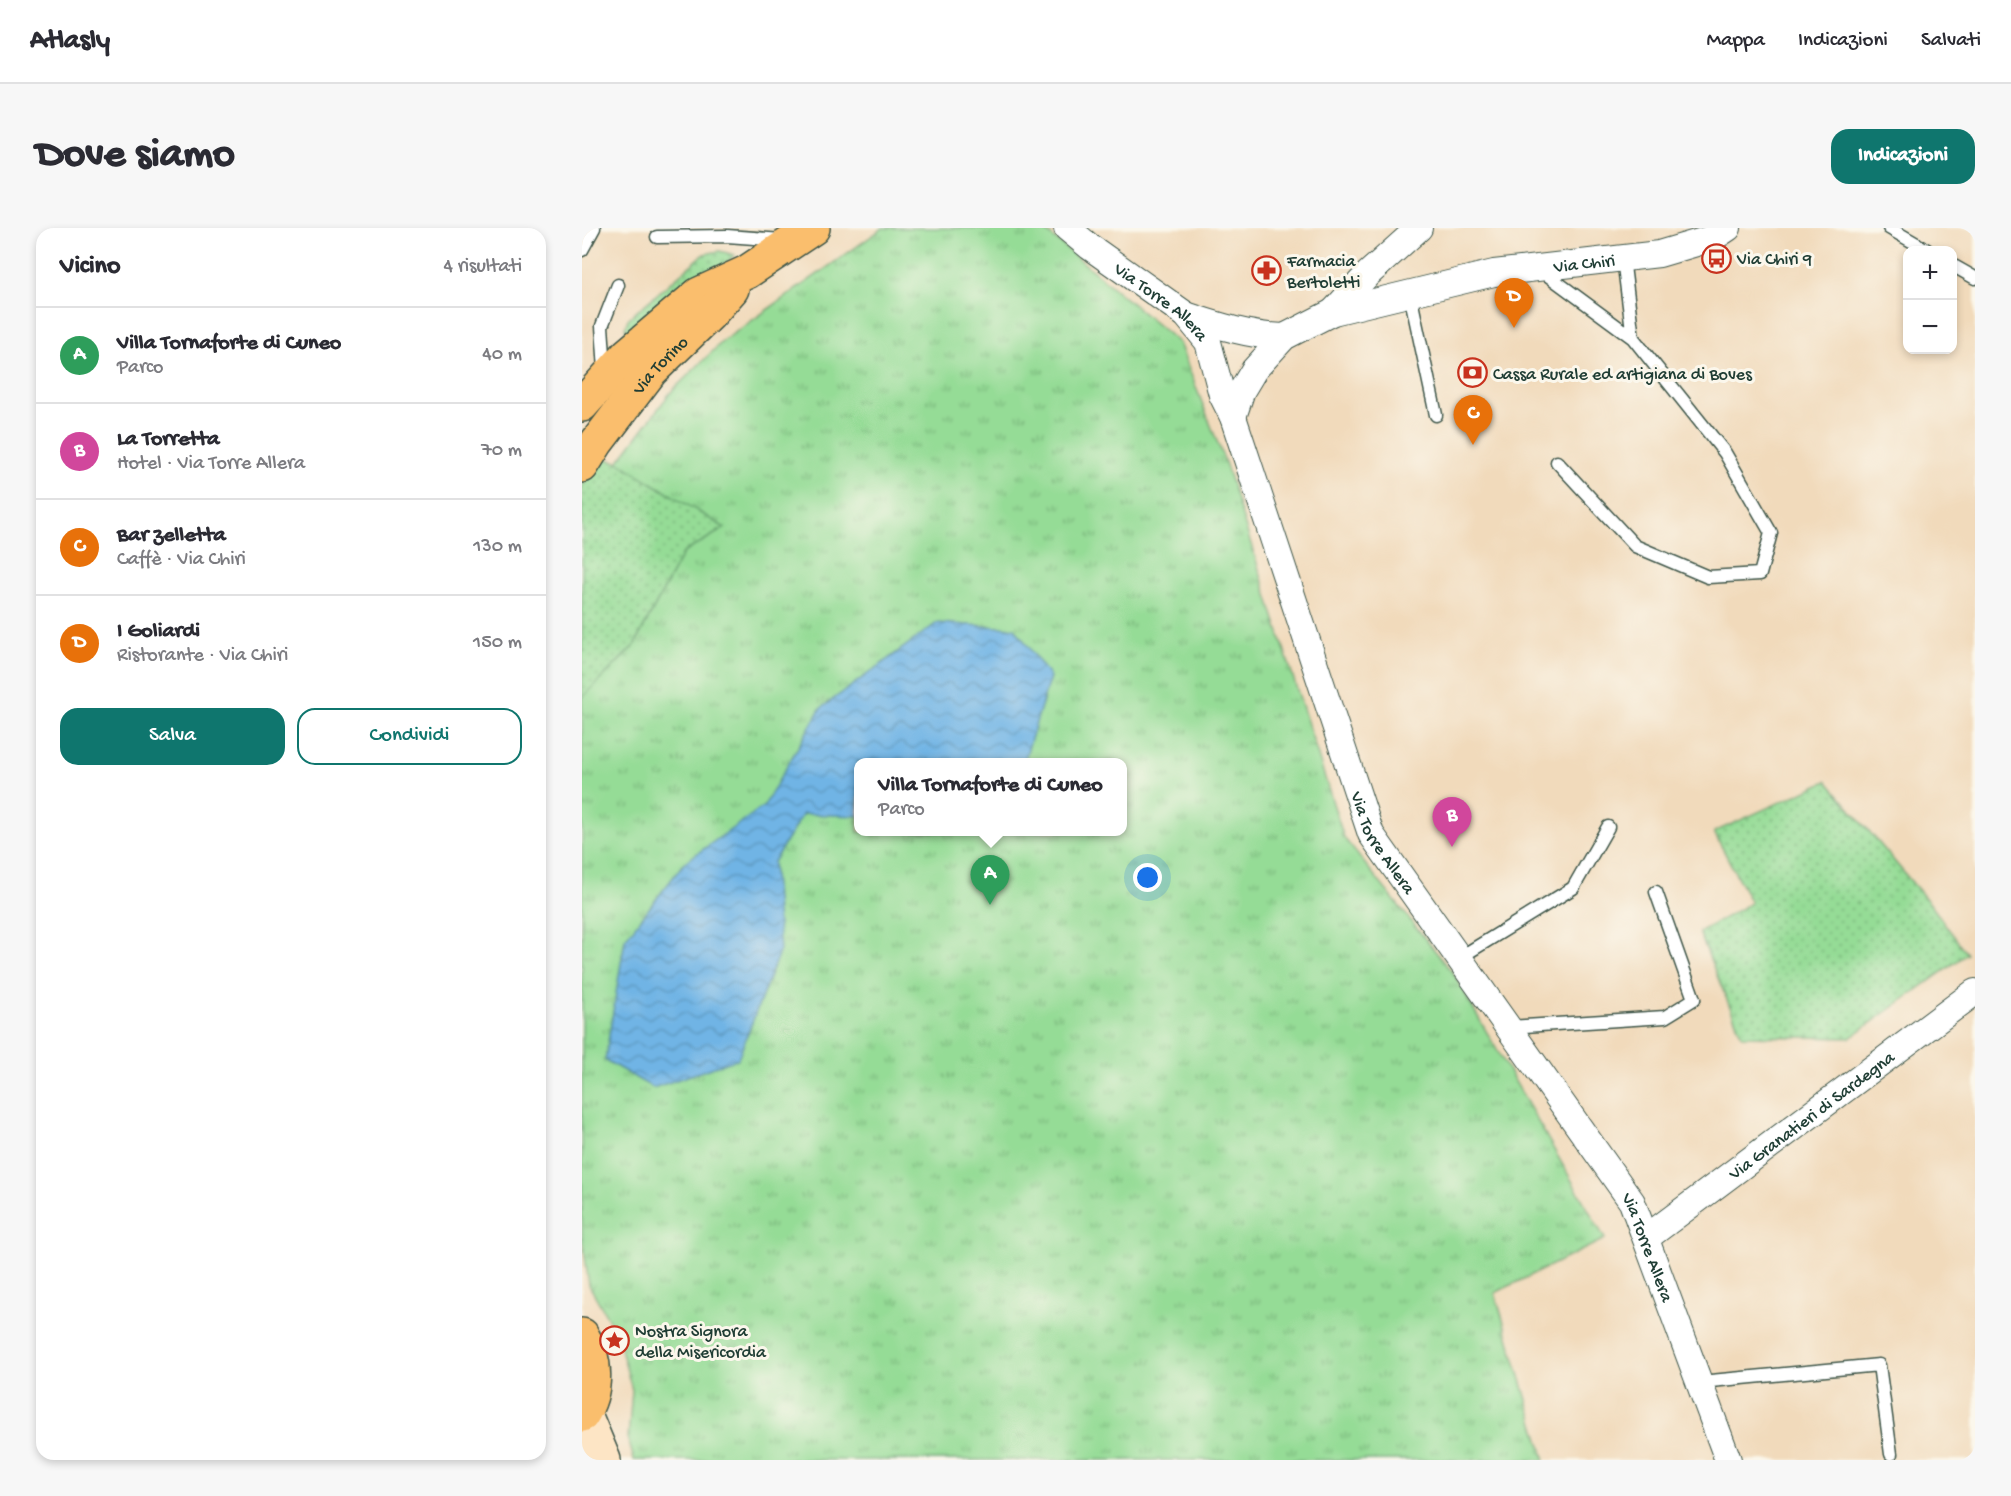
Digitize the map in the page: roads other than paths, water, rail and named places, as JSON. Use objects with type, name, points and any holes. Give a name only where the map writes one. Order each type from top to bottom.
[{"type":"main road","name":"Via Torino","points":[[582,405],[628,354],[699,294],[747,272],[803,234]]},
{"type":"main road","name":"Via Torino","points":[[582,465],[651,371],[709,315],[747,272]]},
{"type":"main road","points":[[582,1335],[588,1345],[594,1367],[593,1391],[583,1414],[604,1460]]},
{"type":"street","name":"Via Torre Allera","points":[[1067,228],[1186,315],[1208,342],[1222,394],[1233,417],[1371,834],[1632,1202],[1728,1460]]},
{"type":"street","name":"Via Chiri","points":[[1333,312],[1368,274],[1419,228]]},
{"type":"street","name":"Via Chiri","points":[[1233,417],[1242,390],[1254,370],[1284,337],[1333,312],[1494,273],[1659,254],[1713,238],[1728,228]]},
{"type":"street","points":[[1186,315],[1226,328],[1262,336],[1284,337]]},
{"type":"street","name":"Via Granatieri di Sardegna","points":[[1646,1238],[1975,992]]},
{"type":"lane","points":[[582,250],[594,228]]},
{"type":"lane","points":[[1889,228],[1920,246]]},
{"type":"lane","points":[[657,237],[803,234]]},
{"type":"lane","points":[[1623,258],[1633,338]]},
{"type":"lane","points":[[1539,268],[1633,338],[1725,453],[1771,533],[1760,574],[1708,577],[1635,546],[1557,462]]},
{"type":"lane","points":[[1957,268],[1975,278]]},
{"type":"lane","points":[[606,377],[602,326],[618,285]]},
{"type":"lane","points":[[1410,294],[1436,415]]},
{"type":"lane","points":[[1459,958],[1573,888],[1608,827]]},
{"type":"lane","points":[[1508,1027],[1665,1017],[1695,999],[1656,892]]},
{"type":"lane","points":[[1700,1382],[1879,1365],[1891,1454]]},
{"type":"water","points":[[937,623],[1015,628],[1050,677],[1025,758],[854,758],[854,816],[803,814],[773,862],[780,950],[738,1059],[653,1088],[605,1060],[625,939],[685,862],[764,806],[820,709]]},
{"type":"place","name":"Via Chiri 9","points":[[1716,258]]},
{"type":"place","name":"Farmacia Bertoletti","points":[[1266,270]]},
{"type":"place","name":"I Goliardi","points":[[1514,328]]},
{"type":"place","name":"Cassa Rurale ed artigiana di Boves","points":[[1472,373]]},
{"type":"place","name":"Bar zelletta","points":[[1473,445]]},
{"type":"place","name":"La Torretta","points":[[1452,847]]},
{"type":"place","name":"Villa Tornaforte di Cuneo","points":[[990,905]]},
{"type":"place","name":"Nostra Signora della Misericordia","points":[[614,1340]]}]
